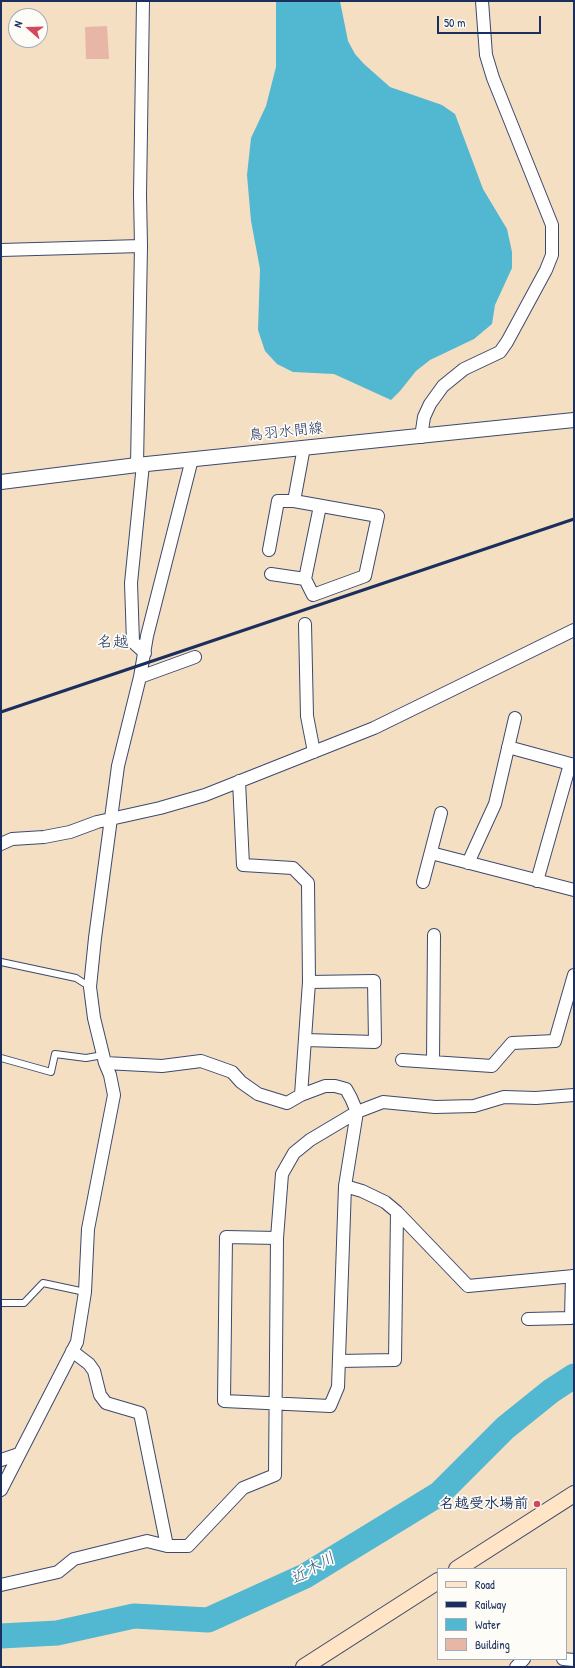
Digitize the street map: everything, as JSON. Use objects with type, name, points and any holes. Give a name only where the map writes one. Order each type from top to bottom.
[{"type":"main road","points":[[459,1568],[574,1494]]},
{"type":"main road","points":[[304,1667],[437,1582]]},
{"type":"street","points":[[143,1],[140,195],[140,465],[131,583],[133,642],[145,653]]},
{"type":"street","points":[[421,437],[424,417],[430,404],[443,386],[464,369],[500,352],[507,342],[546,270],[552,255],[552,225],[493,78],[486,55],[482,1]]},
{"type":"street","points":[[1,250],[141,246]]},
{"type":"street","name":"鳥羽水間線","points":[[1,482],[192,459],[304,447],[421,437],[574,420]]},
{"type":"street","points":[[294,501],[304,447]]},
{"type":"street","points":[[1,1490],[77,1342],[85,1292],[88,1229],[114,1095],[94,1018],[90,987],[95,938],[112,820],[118,766],[140,677],[148,636],[192,459]]},
{"type":"street","points":[[269,550],[278,501],[294,501],[378,516],[365,576],[313,595],[305,579],[320,506]]},
{"type":"street","points":[[271,574],[305,579]]},
{"type":"street","points":[[305,624],[307,716],[314,752]]},
{"type":"street","points":[[1,844],[12,840],[44,837],[70,832],[97,822],[112,820],[190,799],[239,781],[374,728],[574,630]]},
{"type":"street","points":[[140,677],[195,657]]},
{"type":"street","points":[[468,863],[494,804],[515,718]]},
{"type":"street","points":[[508,747],[572,765],[537,881]]},
{"type":"street","points":[[239,781],[243,865],[294,868],[308,883],[309,982],[301,1095]]},
{"type":"street","points":[[423,882],[441,813]]},
{"type":"street","points":[[430,853],[574,890]]},
{"type":"street","points":[[433,1062],[434,936]]},
{"type":"street","points":[[402,1060],[492,1066],[512,1043],[554,1041],[574,975]]},
{"type":"street","points":[[305,1040],[375,1042],[374,981],[309,982]]},
{"type":"street","points":[[104,1059],[162,1066],[201,1061],[232,1072],[240,1082],[258,1094],[287,1103],[301,1095],[325,1086],[335,1086],[346,1089],[352,1098],[357,1112],[345,1186],[338,1387],[330,1406],[224,1401],[226,1237],[277,1238]]},
{"type":"street","points":[[1,1585],[58,1572],[74,1559],[147,1541],[167,1546],[188,1546],[243,1488],[275,1474],[277,1238],[282,1174],[294,1153],[310,1140],[357,1112],[383,1102],[435,1107],[474,1106],[504,1097],[536,1098],[574,1094]]},
{"type":"street","points":[[345,1186],[362,1191],[384,1202],[397,1212],[468,1286],[573,1276],[571,1318],[528,1319]]},
{"type":"street","points":[[339,1361],[395,1360],[397,1212]]},
{"type":"street","points":[[72,1351],[89,1364],[94,1371],[100,1395],[106,1403],[140,1413],[167,1546]]},
{"type":"street","points":[[1,1460],[19,1454]]},
{"type":"lane","points":[[1,962],[76,978],[90,987]]},
{"type":"lane","points":[[1,1058],[52,1072],[55,1054],[104,1059]]},
{"type":"lane","points":[[1,1303],[24,1303],[43,1283],[85,1292]]},
{"type":"water","points":[[276,1],[340,1],[348,41],[355,54],[364,64],[390,87],[442,105],[455,114],[483,189],[507,229],[512,252],[512,268],[495,305],[492,324],[474,339],[430,360],[416,371],[391,400],[334,374],[293,372],[277,364],[265,351],[258,330],[260,269],[251,221],[247,175],[251,138],[266,106],[276,67]]},
{"type":"building","points":[[107,26],[109,59],[86,59],[85,27]]},
{"type":"waterway","name":"近木川","points":[[1,1636],[57,1633],[134,1616],[208,1620],[305,1576],[439,1494],[505,1428],[551,1391],[574,1376]]},
{"type":"railway","points":[[1,712],[574,519]]},
{"type":"place","name":"名越受水場前","points":[[537,1504]]},
{"type":"district","name":"名越","points":[[113,643]]}]
